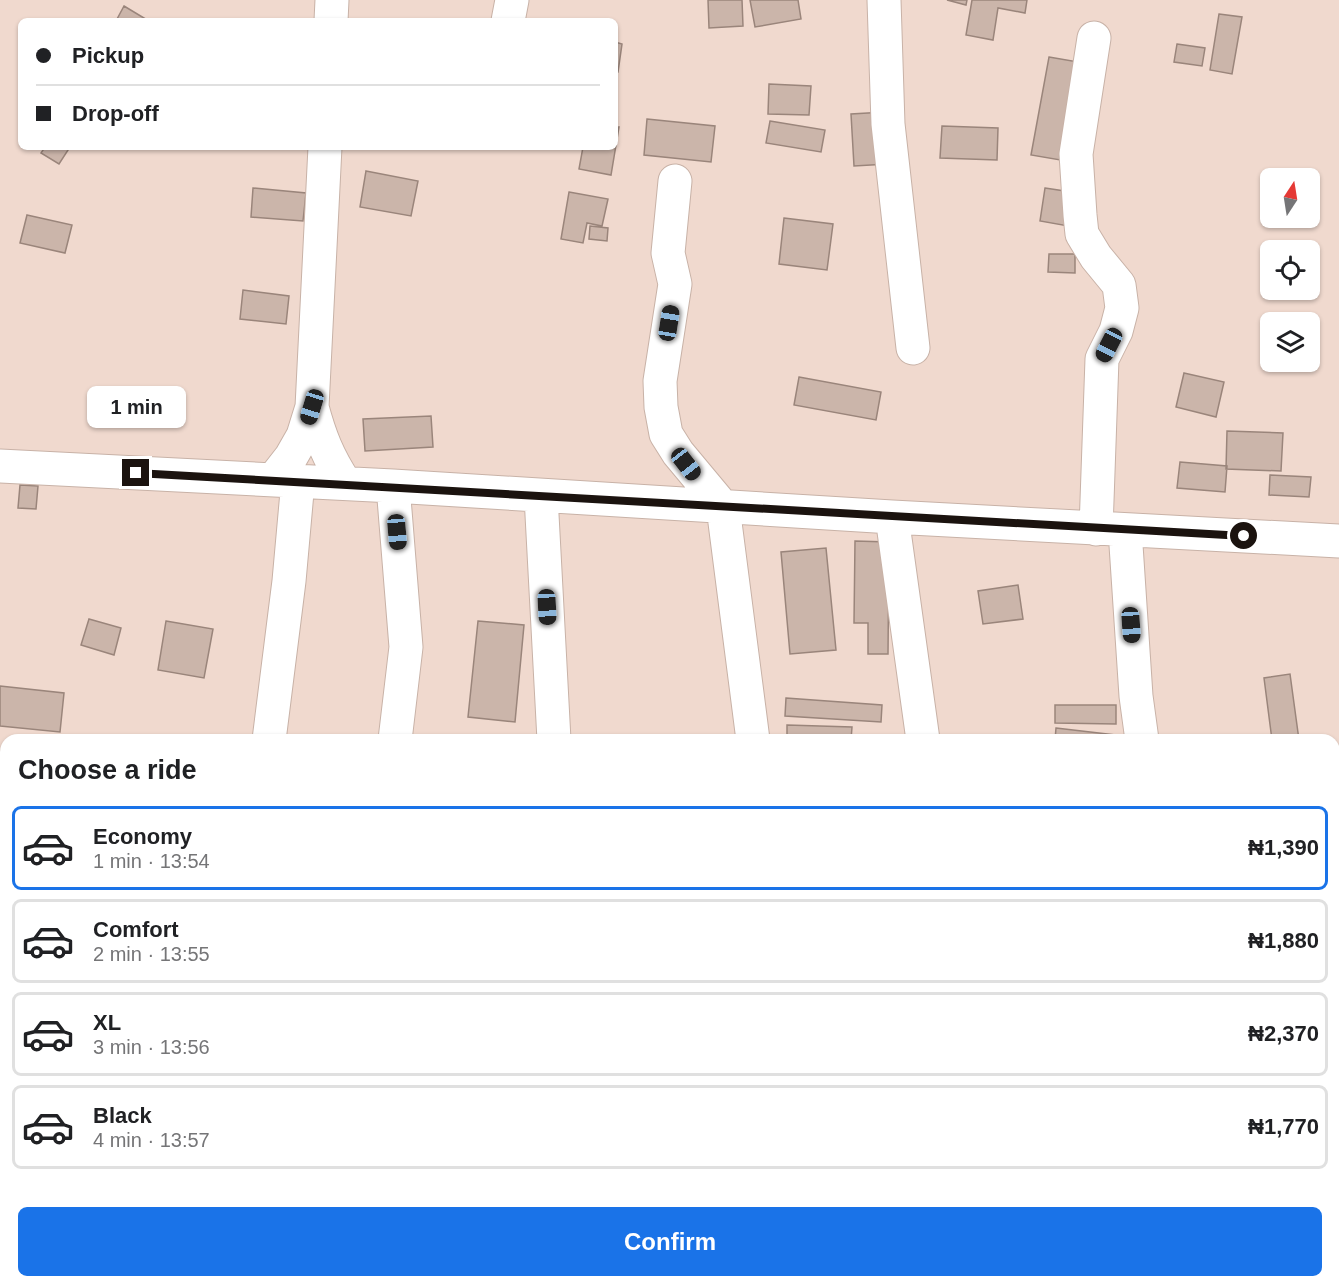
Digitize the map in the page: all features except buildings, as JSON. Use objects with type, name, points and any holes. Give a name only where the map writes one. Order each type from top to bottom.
[{"type":"street","points":[[331,18],[332,0]]},
{"type":"street","points":[[509,18],[512,0]]},
{"type":"street","points":[[884,0],[888,124],[913,348]]},
{"type":"street","points":[[1094,38],[1076,154],[1080,215],[1083,234],[1096,257],[1119,285],[1122,308],[1116,331],[1102,359],[1111,530],[1141,734]]},
{"type":"street","points":[[270,734],[289,581],[285,481],[291,457],[303,436],[312,407],[325,150]]},
{"type":"street","points":[[675,181],[668,253],[675,285],[660,381],[661,407],[666,434],[678,453],[723,507],[752,734]]},
{"type":"street","points":[[312,407],[319,435],[328,457],[345,483]]},
{"type":"street","points":[[0,466],[345,483],[1111,530],[1339,541]]},
{"type":"street","points":[[393,486],[406,647],[396,734]]},
{"type":"street","points":[[541,496],[554,734]]},
{"type":"street","points":[[892,517],[921,734]]},
{"type":"route","points":[[136,473],[1244,536]]}]
